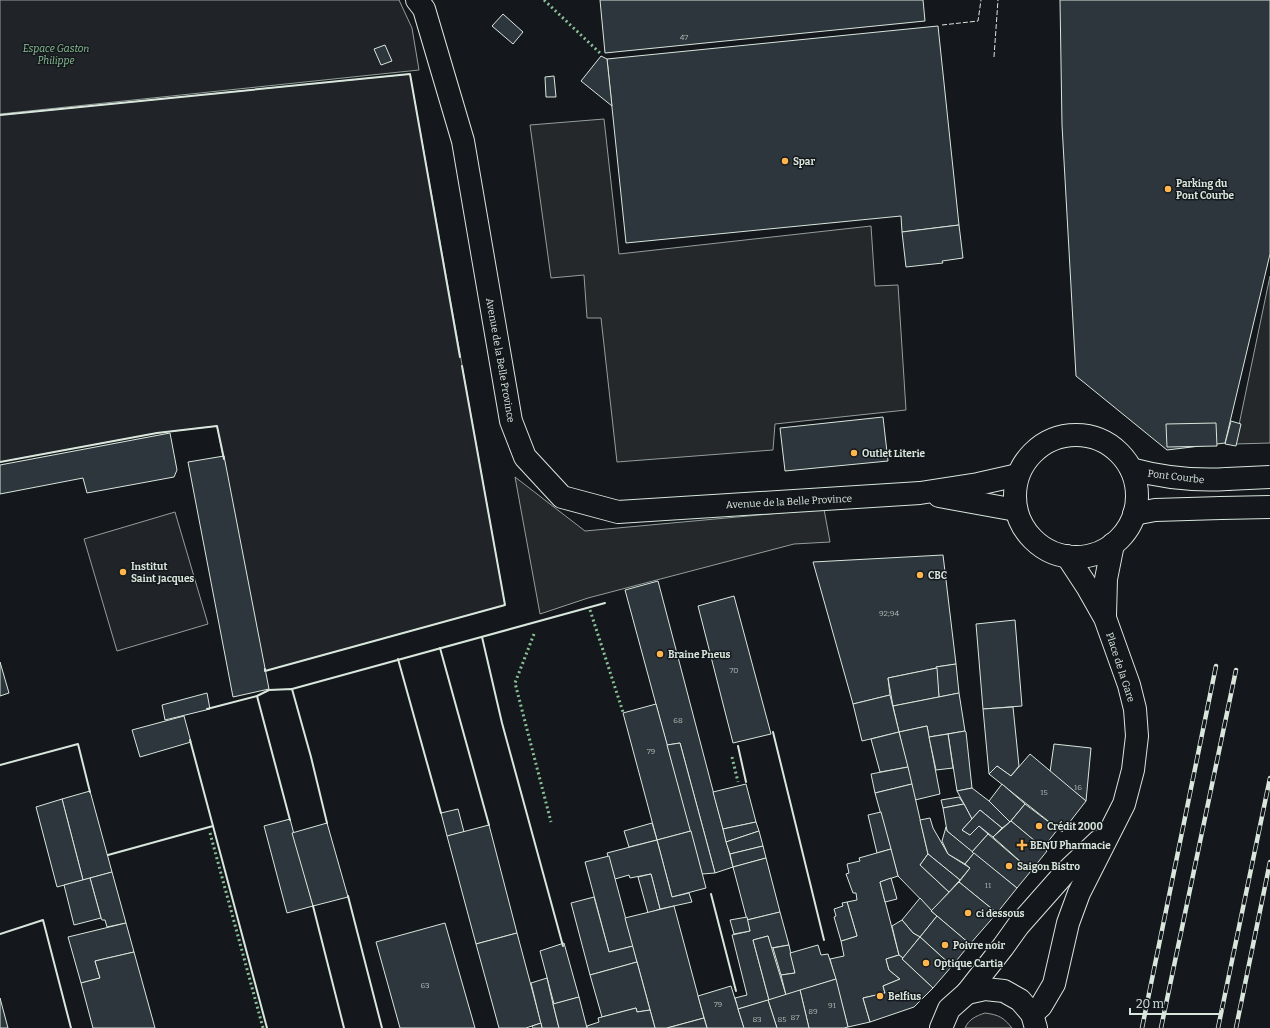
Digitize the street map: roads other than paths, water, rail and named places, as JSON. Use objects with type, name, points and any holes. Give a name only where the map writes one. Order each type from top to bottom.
[{"type":"main road","name":"Avenue de la Belle Province","points":[[417,0],[424,9],[462,141],[511,422],[525,457],[562,497],[618,512],[920,493],[978,484],[1018,475]]},
{"type":"main road","points":[[1078,435],[1094,438],[1109,445],[1122,455],[1131,469],[1136,484],[1137,499],[1134,514],[1126,531],[1113,544],[1093,554],[1067,556],[1053,552],[1036,542],[1024,527],[1016,510],[1015,498],[1018,475],[1028,458],[1036,449],[1047,442],[1062,436],[1078,435]]},
{"type":"main road","name":"Pont Courbe","points":[[1131,469],[1156,476],[1200,481],[1270,477]]},
{"type":"main road","name":"Avenue de la Belle Province","points":[[920,493],[1016,510]]},
{"type":"main road","points":[[1134,514],[1155,510],[1270,506]]},
{"type":"main road","name":"Place de la Gare","points":[[1105,618],[1106,579],[1113,544]]},
{"type":"main road","name":"Place de la Gare","points":[[1034,1021],[1054,984],[1068,923],[1079,893],[1108,832],[1124,804],[1133,770],[1137,736],[1135,709],[1129,685],[1105,618],[1067,556]]},
{"type":"main road","name":"Place de la Gare","points":[[941,1028],[949,1009],[967,994],[1018,926],[1064,874],[1108,832]]},
{"type":"main road","name":"Place de la Gare","points":[[967,994],[985,989],[1004,991],[1020,1000],[1034,1021]]},
{"type":"railway","points":[[1142,1028],[1216,666]]},
{"type":"railway","points":[[1161,1028],[1236,670]]},
{"type":"railway","points":[[1218,1028],[1270,778]]},
{"type":"railway","points":[[1236,1028],[1270,862]]},
{"type":"place","name":"Spar","points":[[785,161]]},
{"type":"place","name":"Parking du Pont Courbe","points":[[1168,189]]},
{"type":"place","name":"Outlet Literie","points":[[854,453]]},
{"type":"place","name":"Institut Saint Jacques","points":[[123,572]]},
{"type":"place","name":"CBC","points":[[920,575]]},
{"type":"place","name":"Braine Pneus","points":[[660,654]]},
{"type":"place","name":"Crédit 2000","points":[[1039,826]]},
{"type":"place","name":"BENU Pharmacie","points":[[1022,845]]},
{"type":"place","name":"Saigon Bistro","points":[[1009,866]]},
{"type":"place","name":"ci dessous","points":[[968,913]]},
{"type":"place","name":"Poivre noir","points":[[945,945]]},
{"type":"place","name":"Optique Cartia","points":[[926,963]]},
{"type":"place","name":"Belfius","points":[[880,996]]},
{"type":"park label","name":"Espace Gaston Philippe","points":[[56,54]]}]
